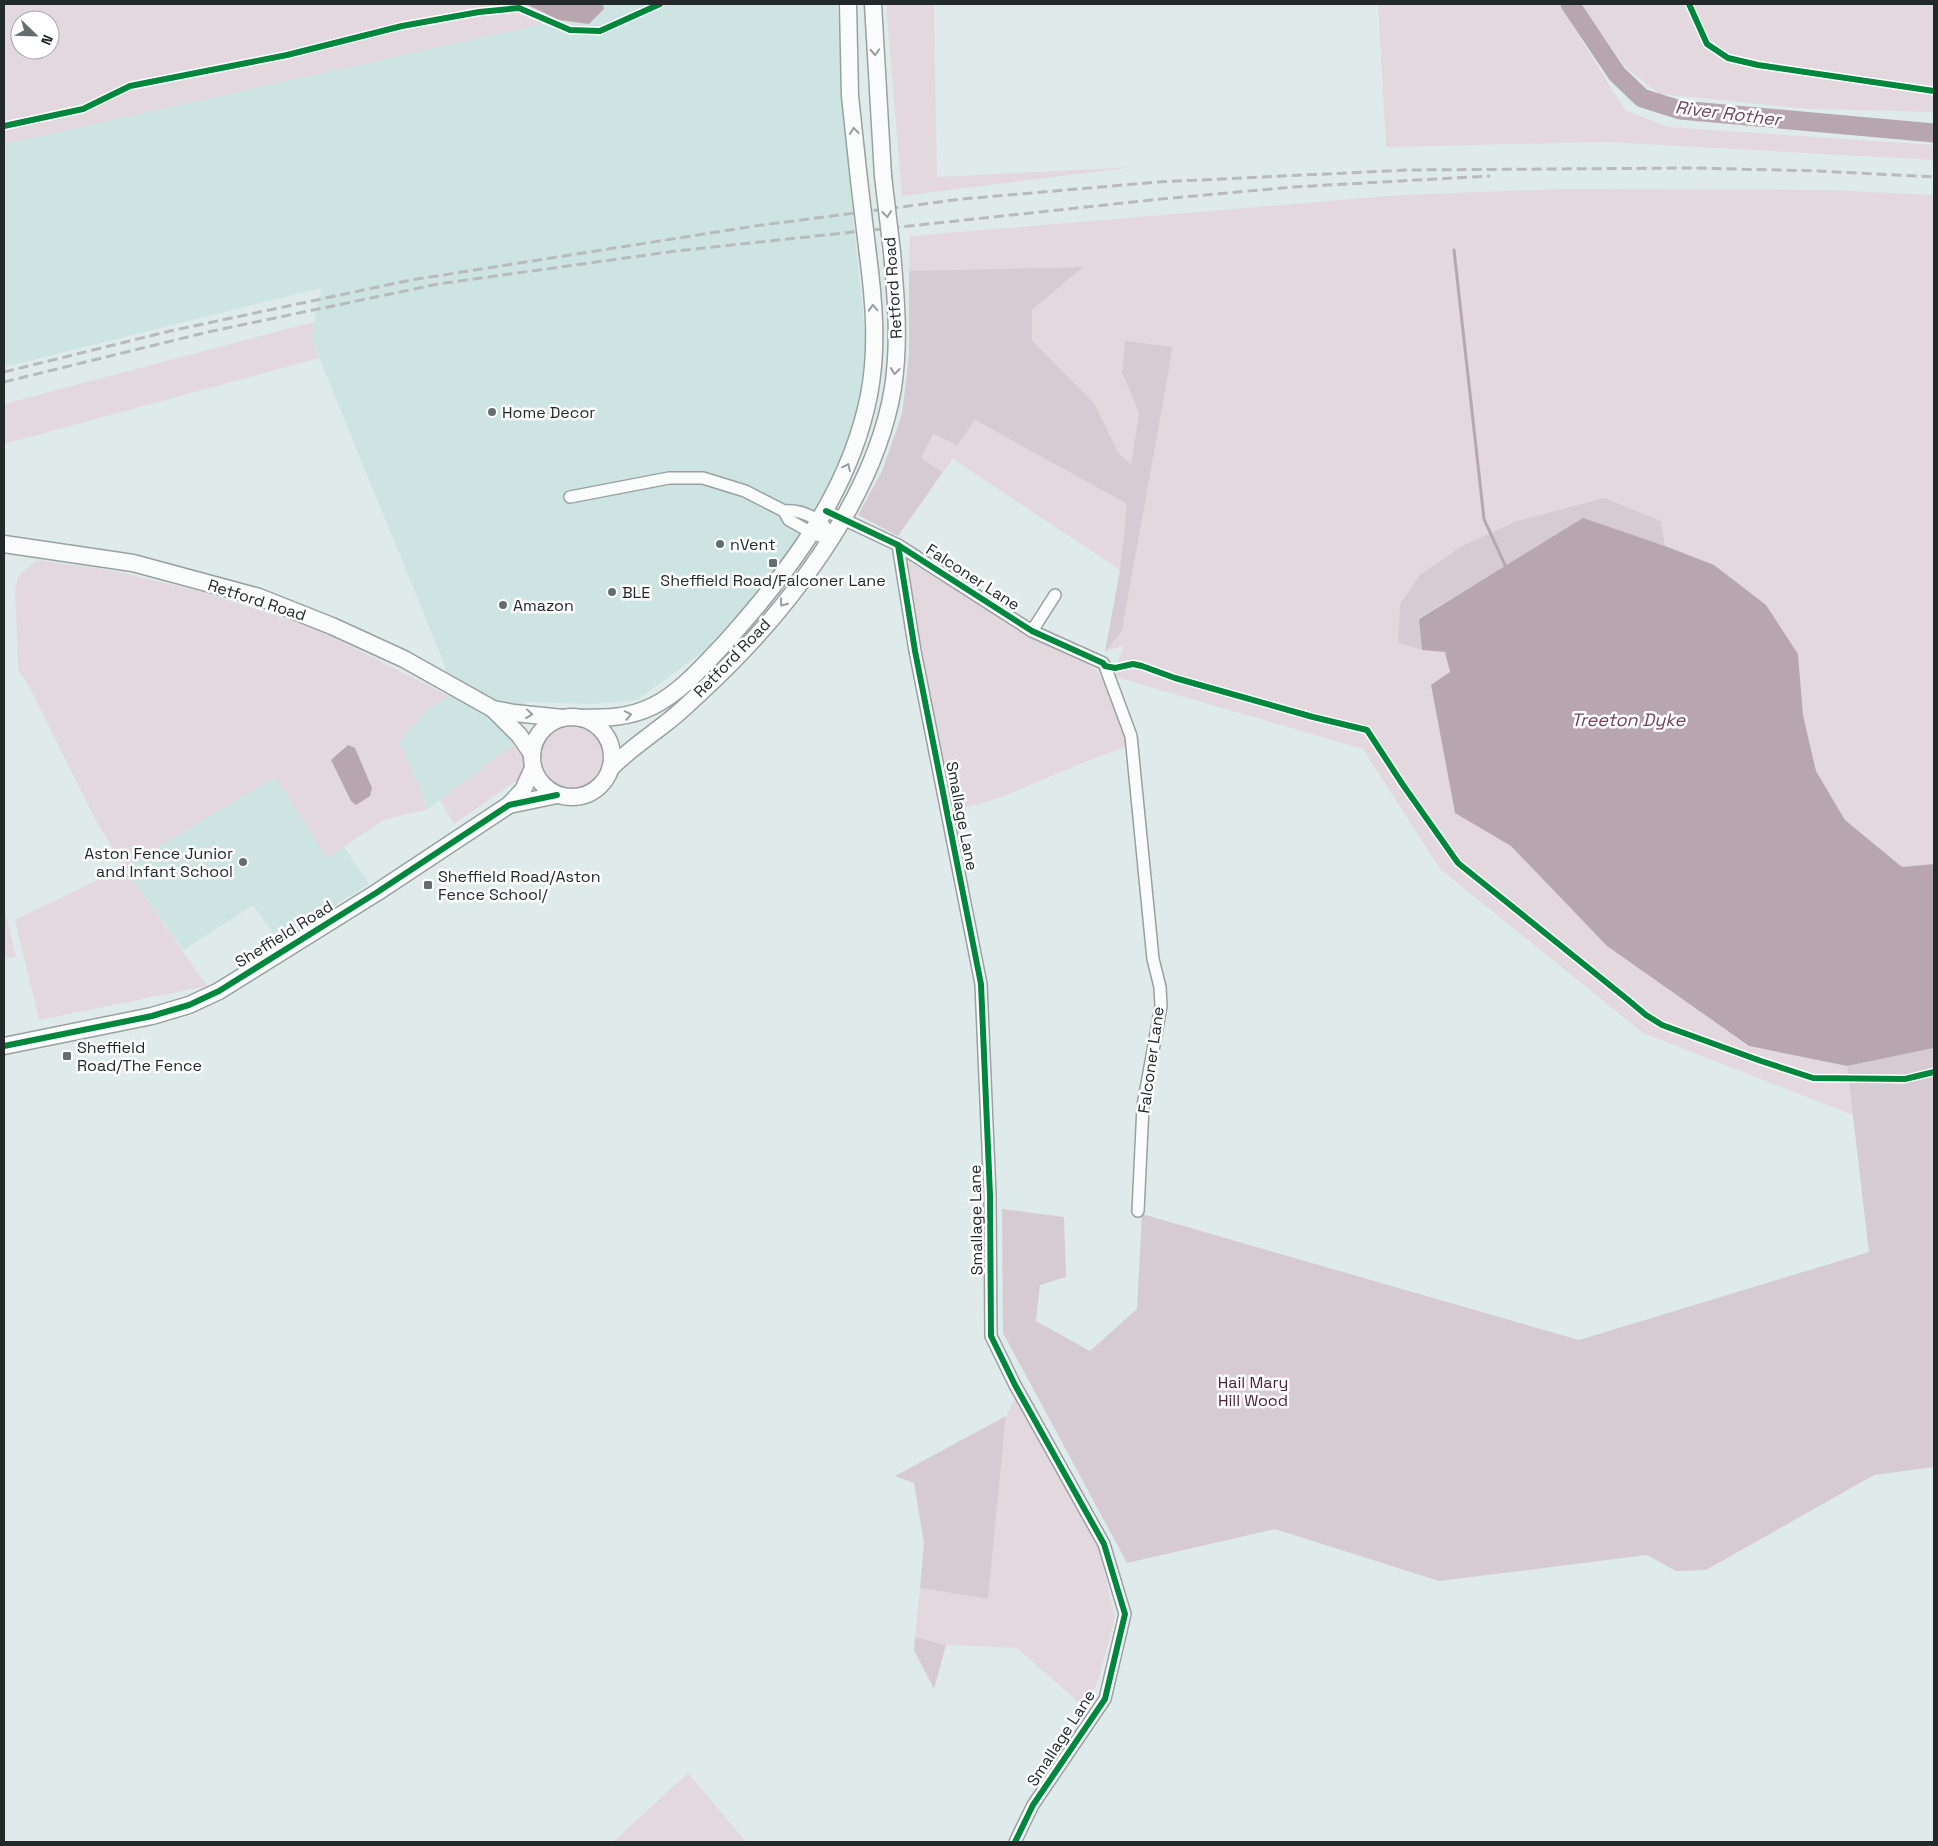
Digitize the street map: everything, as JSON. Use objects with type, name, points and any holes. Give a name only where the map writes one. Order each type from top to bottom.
[{"type":"main road","name":"Retford Road","points":[[492,709],[514,713],[572,718],[631,716],[654,706],[676,692],[708,662],[752,613],[819,522],[850,461],[870,394],[874,327],[873,293],[850,96],[848,4]]},
{"type":"main road","name":"Retford Road","points":[[610,768],[680,711],[734,659],[785,601],[808,571],[842,519],[862,483],[877,447],[891,400],[897,354],[898,316],[883,176],[873,4]]},
{"type":"main road","name":"Retford Road","points":[[4,544],[133,563],[259,597],[332,626],[404,659],[492,709],[519,735],[532,761]]},
{"type":"main road","points":[[572,718],[594,725],[606,736],[612,758],[606,779],[590,793],[574,797],[557,795],[546,789],[538,780],[532,761],[534,744],[542,730],[555,721],[572,718]]},
{"type":"main road","name":"Sheffield Road","points":[[4,1046],[152,1016],[189,1005],[219,992],[376,893],[509,805],[523,790],[532,761]]},
{"type":"main road","name":"Sheffield Road","points":[[509,805],[557,795]]},
{"type":"street","name":"Falconer Lane","points":[[570,497],[668,478],[703,478],[745,491],[784,511],[790,520],[819,522],[842,519],[898,545],[1032,631],[1103,663],[1131,736],[1152,959],[1160,987],[1161,1006],[1143,1106],[1138,1212]]},
{"type":"street","points":[[819,522],[820,536],[832,535]]},
{"type":"street","name":"Smallage Lane","points":[[898,545],[915,651],[981,984],[990,1195],[991,1336],[1104,1544],[1126,1614],[1105,1698],[1033,1805],[1016,1842]]},
{"type":"street","points":[[1032,631],[1055,595]]},
{"type":"shaded area","points":[[4,4],[603,4],[604,9],[589,24],[559,20],[4,144]]},
{"type":"shaded area","points":[[603,4],[837,4],[850,186],[867,354],[860,408],[837,471],[803,531],[757,593],[704,651],[637,700],[592,704],[526,702],[513,745],[428,809],[399,741],[430,707],[449,696],[444,663],[311,338],[321,288],[4,367],[4,144],[559,20],[589,24],[604,10]]},
{"type":"shaded area","points":[[886,4],[934,4],[937,177],[1135,167],[902,196]]},
{"type":"shaded area","points":[[1378,4],[1559,4],[1625,110],[1668,127],[1934,145],[1934,160],[1608,142],[1386,147]]},
{"type":"shaded area","points":[[1581,4],[1934,4],[1934,112],[1811,109],[1660,94],[1626,68]]},
{"type":"shaded area","points":[[1563,189],[1830,190],[1934,195],[1934,864],[1902,867],[1845,820],[1816,771],[1803,715],[1798,654],[1714,565],[1665,546],[1661,521],[1605,498],[1419,576],[1400,604],[1398,643],[1422,650],[1445,652],[1450,673],[1431,686],[1455,813],[1511,846],[1607,946],[1748,1046],[1847,1066],[1853,1115],[1643,1033],[1440,869],[1363,749],[1113,676],[1124,645],[1105,652],[1122,631],[1173,347],[1125,342],[1122,372],[1139,413],[1132,465],[1119,454],[1094,403],[1032,340],[1032,310],[1082,267],[909,271],[910,236],[1400,195]]},
{"type":"shaded area","points":[[314,322],[311,338],[319,358],[4,444],[4,404]]},
{"type":"shaded area","points":[[975,420],[1127,504],[1120,570],[953,459],[943,472],[921,458],[935,434]]},
{"type":"shaded area","points":[[37,560],[115,571],[202,592],[317,629],[449,696],[430,707],[399,741],[428,809],[383,820],[327,858],[275,777],[124,867],[95,819],[30,688],[18,670],[15,588],[18,576]]},
{"type":"shaded area","points":[[909,562],[1033,637],[1092,667],[1104,681],[1109,692],[1127,746],[1002,797],[951,812],[906,563]]},
{"type":"shaded area","points":[[572,726],[584,728],[594,735],[601,745],[603,757],[601,769],[594,779],[584,786],[572,788],[560,786],[550,779],[543,769],[541,757],[543,745],[550,735],[560,728]]},
{"type":"shaded area","points":[[513,745],[524,759],[520,778],[454,824],[440,800]]},
{"type":"shaded area","name":"Aston Fence Junior and Infant School","points":[[275,777],[327,857],[344,847],[369,884],[279,941],[253,905],[183,950],[124,867]]},
{"type":"shaded area","points":[[124,867],[207,986],[39,1020],[15,920]]},
{"type":"shaded area","points":[[4,906],[16,957],[4,959]]},
{"type":"shaded area","points":[[1015,1398],[1099,1550],[1115,1618],[1098,1681],[1085,1708],[1017,1648],[946,1645],[915,1637],[920,1588],[988,1599],[1006,1417]]},
{"type":"shaded area","points":[[688,1773],[746,1842],[613,1842]]},
{"type":"green space","points":[[1083,267],[1032,310],[1032,340],[1094,403],[1119,454],[1131,464],[1139,413],[1122,372],[1125,341],[1173,347],[1122,631],[1105,652],[1120,570],[1127,504],[975,420],[957,445],[934,434],[921,458],[943,472],[898,536],[858,515],[882,471],[902,414],[909,355],[909,271]]},
{"type":"green space","points":[[1605,498],[1661,521],[1665,546],[1583,519],[1419,618],[1422,650],[1398,643],[1400,604],[1419,576],[1460,547],[1517,521]]},
{"type":"green space","name":"Hail Mary Hill Wood","points":[[1934,1048],[1934,1467],[1874,1475],[1706,1570],[1676,1571],[1647,1555],[1439,1581],[1275,1529],[1127,1563],[1003,1333],[1002,1209],[1064,1217],[1066,1277],[1040,1285],[1036,1321],[1090,1351],[1137,1309],[1142,1214],[1579,1340],[1869,1252],[1847,1066]]},
{"type":"green space","points":[[1006,1416],[988,1599],[920,1588],[924,1543],[914,1483],[895,1476]]},
{"type":"green space","points":[[915,1637],[946,1645],[934,1689],[914,1650]]},
{"type":"water","points":[[526,4],[603,4],[604,9],[589,24],[559,20]]},
{"type":"water","name":"Treeton Dyke","points":[[1583,518],[1714,565],[1766,605],[1798,654],[1803,715],[1816,771],[1845,820],[1902,867],[1934,864],[1934,1048],[1847,1066],[1749,1046],[1607,946],[1511,846],[1455,813],[1431,685],[1450,672],[1445,652],[1422,650],[1419,619]]},
{"type":"water","points":[[348,745],[355,748],[372,788],[370,796],[356,805],[351,801],[331,760]]},
{"type":"waterway","name":"River Rother","points":[[1570,4],[1617,74],[1642,98],[1680,110],[1934,133]]},
{"type":"waterway","points":[[1454,250],[1484,519],[1506,567]]},
{"type":"railway","points":[[4,372],[170,331],[411,280],[755,226],[962,199],[1158,182],[1408,170],[1693,168],[1819,171],[1934,177]]},
{"type":"railway","points":[[4,382],[208,332],[438,284],[676,251],[1161,199],[1293,187],[1490,176]]},
{"type":"cycle path","points":[[4,126],[83,109],[130,86],[287,55],[402,26],[479,12],[519,8],[570,30],[600,31],[660,4]]},
{"type":"cycle path","points":[[1689,4],[1707,44],[1728,58],[1758,65],[1934,91]]},
{"type":"cycle path","points":[[826,511],[898,545],[1032,631],[1103,663],[1105,666],[1115,668],[1133,664],[1142,666],[1175,678],[1313,717],[1367,730],[1458,863],[1646,1015],[1662,1025],[1813,1078],[1905,1079],[1934,1072]]},
{"type":"cycle path","points":[[898,545],[915,651],[981,984],[990,1195],[991,1336],[1015,1385],[1104,1544],[1125,1614],[1105,1699],[1033,1805],[1015,1842]]},
{"type":"cycle path","points":[[4,1046],[152,1016],[189,1005],[219,991],[376,893],[509,805],[557,795]]},
{"type":"place","name":"Home Decor","points":[[492,412]]},
{"type":"place","name":"nVent","points":[[720,544]]},
{"type":"place","name":"Sheffield Road/Falconer Lane","points":[[773,563]]},
{"type":"place","name":"BLE","points":[[612,592]]},
{"type":"place","name":"Amazon","points":[[503,605]]},
{"type":"place","name":"Aston Fence Junior and Infant School","points":[[243,862]]},
{"type":"place","name":"Sheffield Road/Aston Fence School/","points":[[428,885]]},
{"type":"place","name":"Sheffield Road/The Fence","points":[[67,1056]]}]
